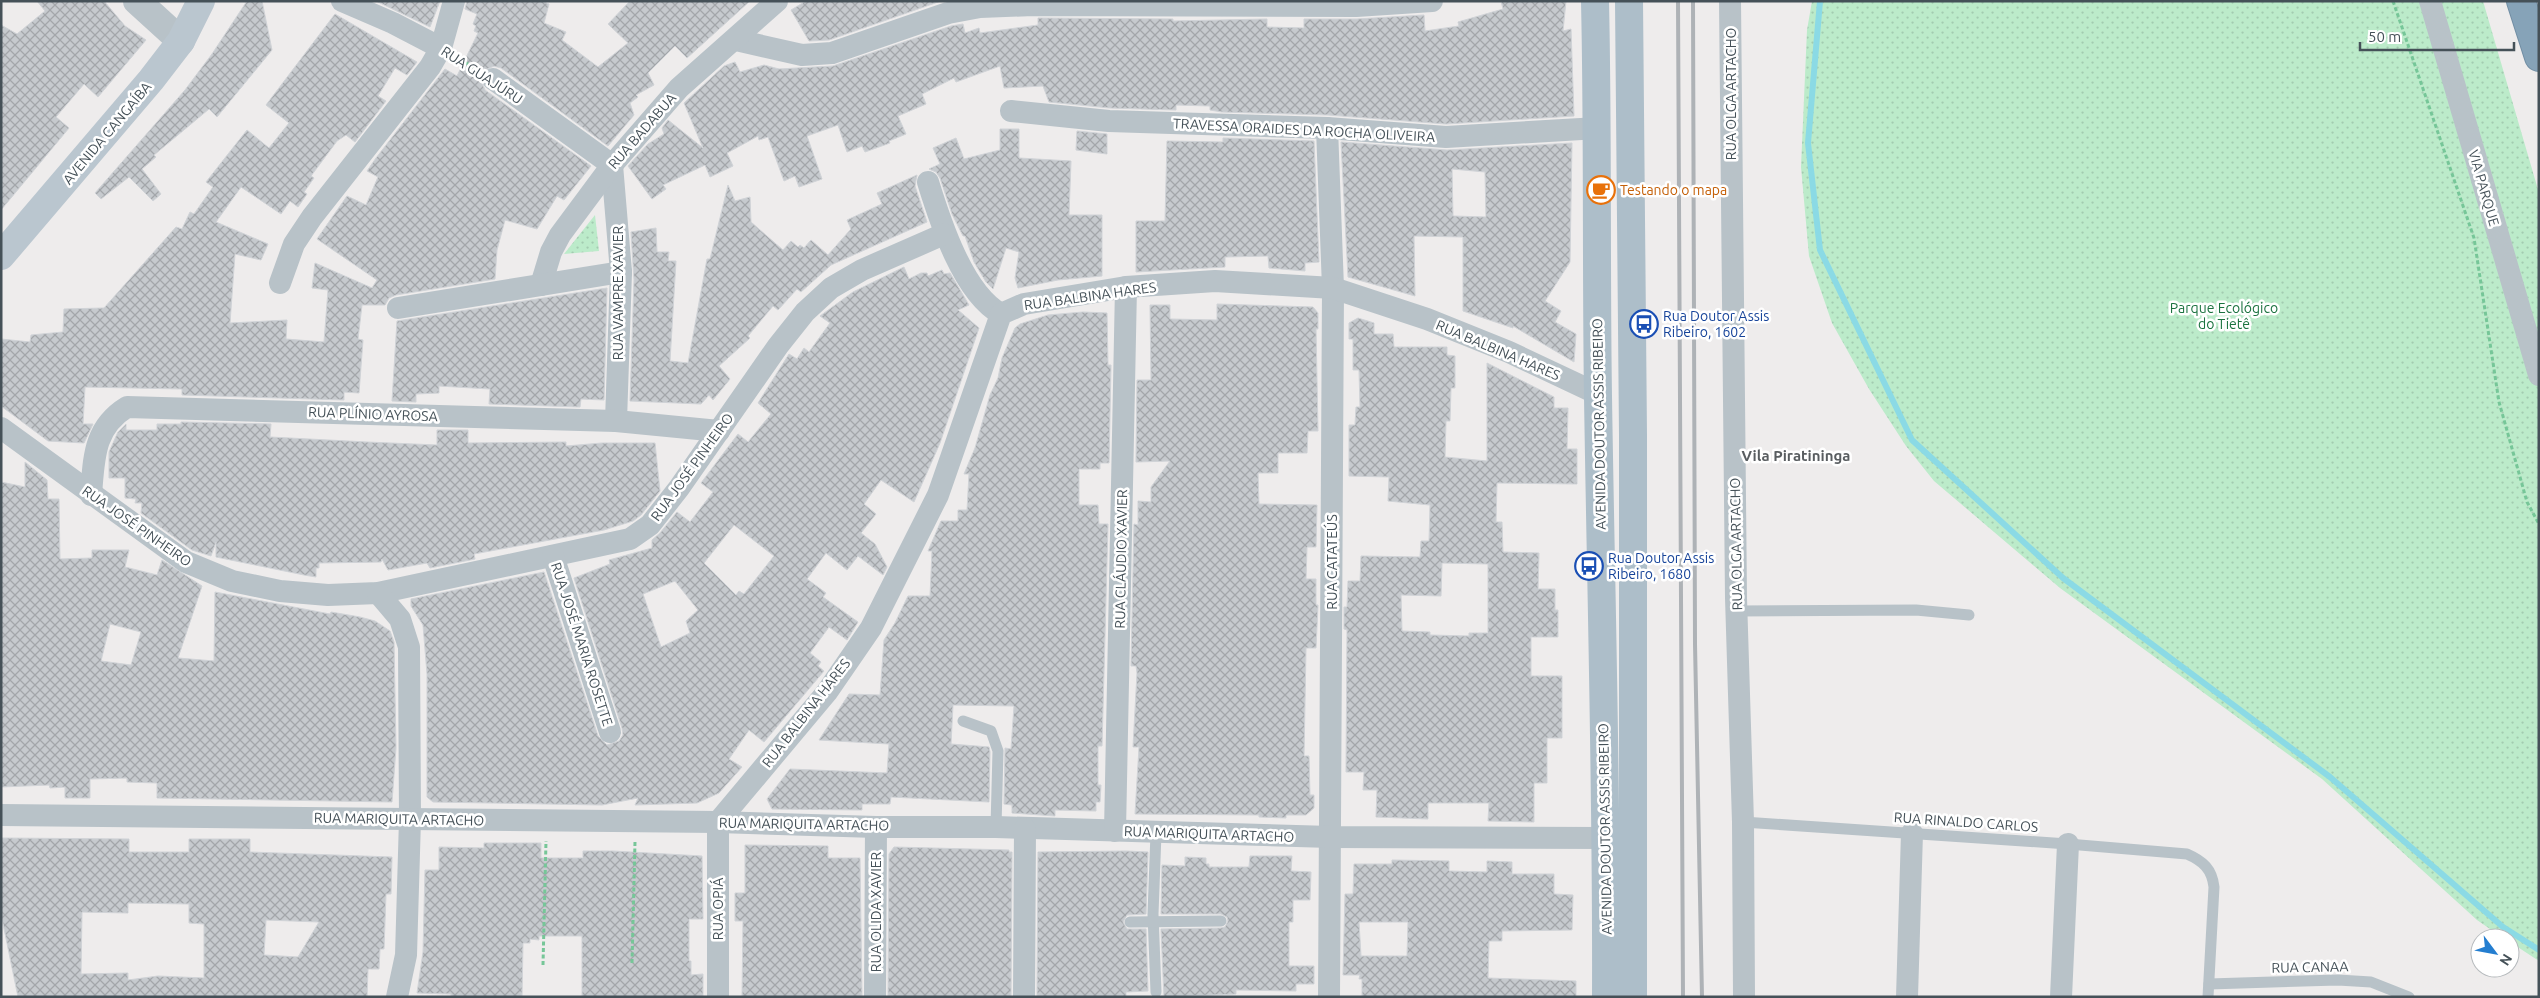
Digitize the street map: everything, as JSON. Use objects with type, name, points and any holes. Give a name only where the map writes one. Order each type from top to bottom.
[{"type":"highway","points":[[2521,1],[2539,57]]},
{"type":"main road","name":"AVENIDA CANGAÍBA","points":[[1,256],[98,145],[181,41],[200,1]]},
{"type":"main road","name":"AVENIDA DOUTOR ASSIS RIBEIRO","points":[[1594,1],[1598,128],[1598,394],[1607,838],[1606,997]]},
{"type":"main road","name":"AVENIDA DOUTOR ASSIS RIBEIRO","points":[[1629,1],[1633,436],[1634,997]]},
{"type":"main road","points":[[1598,394],[1624,420],[1633,436]]},
{"type":"street","points":[[137,1],[181,41]]},
{"type":"street","name":"RUA GUAJÚRU","points":[[342,1],[393,23],[441,48]]},
{"type":"street","points":[[280,283],[294,244],[312,217],[430,67],[441,48],[454,1]]},
{"type":"street","name":"RUA BADABUA","points":[[541,285],[551,252],[560,235],[612,165],[679,88],[736,40],[776,1]]},
{"type":"street","points":[[736,40],[802,55],[832,53],[948,13],[989,6],[1033,4],[1356,6],[1432,1]]},
{"type":"street","name":"RUA OLGA ARTACHO","points":[[1730,1],[1737,611],[1743,822],[1744,997]]},
{"type":"street","name":"VIA PARQUE","points":[[2430,1],[2539,375]]},
{"type":"street","name":"RUA GUAJÚRU","points":[[493,79],[612,165]]},
{"type":"street","name":"TRAVESSA ORAIDES DA ROCHA OLIVEIRA","points":[[1011,111],[1109,121],[1327,128],[1446,137],[1598,128]]},
{"type":"street","name":"RUA CATATEÚS","points":[[1327,128],[1332,288],[1329,997]]},
{"type":"street","name":"RUA VAMPRE XAVIER","points":[[612,165],[621,272],[616,421]]},
{"type":"street","points":[[928,182],[944,234],[982,298],[990,308],[1001,314]]},
{"type":"street","name":"RUA JOSÉ PINHEIRO","points":[[1,428],[186,562],[232,581],[280,591],[328,594],[378,593],[630,540],[650,525],[778,346],[805,312],[831,288],[862,270],[944,234]]},
{"type":"street","points":[[398,308],[621,272]]},
{"type":"street","name":"RUA BALBINA HARES","points":[[718,822],[827,692],[871,628],[938,495],[1001,314],[1024,304],[1126,287],[1215,281],[1332,288],[1427,319],[1509,352],[1598,394]]},
{"type":"street","name":"RUA CLÁUDIO XAVIER","points":[[1115,831],[1126,287]]},
{"type":"street","name":"RUA PLÍNIO AYROSA","points":[[91,495],[94,460],[101,433],[112,416],[127,408],[616,421],[719,430]]},
{"type":"street","name":"RUA JOSÉ MARIA ROSETTE","points":[[553,556],[610,732]]},
{"type":"street","points":[[378,593],[400,619],[406,631],[409,647],[410,819],[406,955],[397,997]]},
{"type":"street","name":"RUA MARIQUITA ARTACHO","points":[[1,816],[718,822],[876,827],[996,827],[1331,837],[1607,838]]},
{"type":"street","name":"RUA OPIÁ","points":[[718,822],[718,997]]},
{"type":"street","name":"RUA OLIDA XAVIER","points":[[875,997],[876,827]]},
{"type":"street","points":[[1024,997],[1025,829]]},
{"type":"street","points":[[1907,997],[1912,833]]},
{"type":"street","points":[[2061,997],[2068,844]]},
{"type":"lane","points":[[1737,611],[1916,610],[1969,615]]},
{"type":"lane","points":[[963,720],[992,731],[996,739],[998,750],[996,827]]},
{"type":"lane","name":"RUA RINALDO CARLOS","points":[[1743,822],[2187,854],[2203,863],[2213,876],[2209,984]]},
{"type":"lane","points":[[1156,832],[1154,922],[1156,992]]},
{"type":"lane","points":[[1130,922],[1221,921]]},
{"type":"lane","name":"RUA CANAA","points":[[2209,984],[2338,980],[2371,982],[2409,997]]},
{"type":"lane","points":[[2208,997],[2209,984]]},
{"type":"path","points":[[2393,1],[2474,238],[2499,402],[2527,502],[2539,524]]},
{"type":"path","name":"RUA GUAJÚRU","points":[[441,48],[493,79]]},
{"type":"path","points":[[543,965],[546,821]]},
{"type":"path","points":[[632,963],[636,822]]},
{"type":"green space","name":"Parque Ecológico do Tietê","points":[[1812,1],[2483,1],[2539,193],[2539,961],[2520,949],[2520,928],[2489,928],[2477,920],[2322,779],[2060,588],[1934,481],[1906,446],[1869,389],[1832,323],[1809,256],[1801,167],[1807,30]]},
{"type":"green space","points":[[595,215],[599,251],[564,254]]},
{"type":"building","points":[[37,1],[104,1],[125,26],[146,40],[98,97],[84,84],[56,117],[69,128],[1,210],[1,25],[17,34],[45,11]]},
{"type":"building","points":[[247,1],[262,1],[272,50],[217,117],[209,109],[154,155],[156,157],[142,169],[161,194],[153,201],[129,177],[101,199],[95,193],[185,90],[212,54]]},
{"type":"building","points":[[376,1],[440,1],[430,27]]},
{"type":"building","points":[[467,1],[541,1],[549,4],[544,23],[566,32],[562,40],[598,67],[628,43],[608,24],[630,1],[750,1],[687,58],[675,46],[648,73],[654,85],[636,95],[638,97],[630,103],[634,115],[608,146],[501,68],[494,66],[483,71],[480,78],[485,90],[591,166],[564,200],[557,196],[537,229],[505,220],[497,250],[495,279],[396,295],[389,298],[385,305],[362,305],[358,339],[363,340],[359,393],[344,392],[344,400],[182,395],[182,389],[85,387],[83,424],[93,424],[84,443],[48,441],[1,406],[1,339],[30,342],[31,335],[63,332],[64,309],[104,308],[176,227],[182,229],[190,212],[194,214],[213,187],[206,182],[247,130],[269,148],[289,123],[266,105],[335,14],[417,62],[407,75],[395,68],[378,96],[386,101],[355,142],[346,135],[337,141],[311,176],[314,178],[304,192],[307,194],[298,207],[290,201],[281,214],[241,187],[216,222],[268,244],[261,260],[235,254],[230,323],[287,320],[286,339],[324,342],[328,290],[312,288],[315,263],[372,288],[377,280],[317,239],[347,196],[366,205],[378,177],[367,171],[376,158],[445,69],[457,76],[478,33],[474,31],[476,26],[473,24],[477,14],[465,9]]},
{"type":"building","points":[[806,1],[941,1],[829,40],[809,41],[791,10]]},
{"type":"building","points":[[1501,1],[1566,1],[1563,31],[1571,29],[1574,116],[1446,124],[1328,115],[1222,112],[1210,110],[1210,106],[1176,105],[1176,110],[1110,108],[1049,102],[1043,86],[1004,88],[1000,66],[956,82],[954,78],[922,94],[926,104],[898,116],[906,134],[889,141],[890,143],[865,152],[862,146],[847,152],[838,125],[807,136],[822,179],[799,187],[795,176],[784,181],[768,137],[759,140],[758,136],[727,153],[733,166],[710,177],[705,165],[663,185],[666,189],[652,199],[628,166],[648,144],[664,134],[662,128],[668,120],[703,148],[684,103],[724,66],[735,62],[740,72],[764,65],[779,69],[833,66],[951,26],[963,24],[965,33],[979,28],[980,33],[1038,25],[1038,18],[1173,19],[1173,21],[1267,19],[1267,27],[1304,28],[1304,19],[1357,19],[1424,15],[1425,31],[1459,26],[1458,22],[1503,9]]},
{"type":"building","points":[[1000,129],[1019,129],[1019,158],[1071,161],[1069,215],[1102,215],[1102,276],[1058,280],[1018,288],[1015,278],[1019,252],[1006,248],[993,289],[986,282],[974,262],[965,236],[963,236],[952,214],[940,178],[936,172],[929,169],[940,164],[933,148],[956,138],[964,159],[1000,150]]},
{"type":"building","points":[[1077,131],[1107,134],[1107,154],[1076,150]]},
{"type":"building","points":[[1223,138],[1314,141],[1319,262],[1305,263],[1305,271],[1269,268],[1268,256],[1225,257],[1225,267],[1136,272],[1136,221],[1165,221],[1167,141],[1223,142]]},
{"type":"building","points":[[1341,142],[1447,150],[1572,143],[1570,262],[1545,301],[1561,311],[1555,322],[1576,334],[1574,362],[1513,326],[1513,328],[1463,311],[1463,237],[1414,236],[1415,296],[1348,277]],"holes":[[[1452,169],[1485,172],[1486,217],[1453,216]]]},
{"type":"building","points":[[917,175],[915,186],[927,222],[831,265],[801,292],[797,289],[778,310],[773,306],[748,336],[750,338],[719,366],[730,379],[713,400],[709,395],[701,404],[630,401],[634,280],[631,232],[656,228],[657,252],[669,252],[668,261],[676,261],[670,361],[688,363],[707,259],[710,259],[728,185],[735,201],[750,197],[751,222],[783,250],[791,241],[798,247],[800,245],[804,248],[811,240],[828,255],[851,229],[847,220],[882,204],[877,193]]},
{"type":"building","points":[[904,267],[909,279],[921,273],[927,273],[928,276],[942,270],[944,274],[950,273],[969,305],[958,310],[979,328],[940,443],[914,502],[881,480],[864,504],[876,514],[861,533],[875,544],[887,567],[883,575],[858,556],[847,570],[826,553],[807,579],[826,593],[823,597],[858,622],[847,640],[829,627],[810,653],[821,662],[818,666],[824,671],[764,742],[749,730],[729,759],[742,767],[719,793],[697,803],[635,805],[638,798],[602,805],[433,802],[427,797],[427,674],[423,625],[411,606],[411,599],[544,572],[598,736],[607,745],[619,741],[623,735],[622,728],[574,578],[610,564],[609,560],[652,548],[652,540],[677,512],[690,522],[713,492],[701,483],[738,434],[748,442],[771,414],[758,403],[789,354],[797,359],[804,348],[809,352],[830,323],[820,316],[853,292]],"holes":[[[734,525],[774,556],[744,594],[739,591],[736,595],[704,563]],[[675,581],[698,610],[686,621],[690,633],[661,647],[643,594]]]},
{"type":"building","points":[[607,288],[604,400],[581,399],[580,407],[489,404],[490,389],[439,386],[439,393],[416,394],[416,402],[392,401],[397,321]]},
{"type":"building","points":[[1217,304],[1313,307],[1318,313],[1318,329],[1316,329],[1318,431],[1308,431],[1307,453],[1278,453],[1278,473],[1258,473],[1259,504],[1317,505],[1316,547],[1307,547],[1306,579],[1316,579],[1316,605],[1318,605],[1316,648],[1306,648],[1304,756],[1309,756],[1310,795],[1314,795],[1314,808],[1306,815],[1286,815],[1286,818],[1259,817],[1259,815],[1135,814],[1139,747],[1133,747],[1137,673],[1136,666],[1131,666],[1134,524],[1138,525],[1138,501],[1151,502],[1151,487],[1170,461],[1136,462],[1137,380],[1151,380],[1150,305],[1170,305],[1170,319],[1217,320]]},
{"type":"building","points":[[1083,312],[1107,313],[1108,365],[1111,365],[1109,463],[1100,463],[1100,469],[1079,469],[1079,505],[1098,505],[1099,524],[1108,524],[1102,746],[1098,746],[1098,785],[1101,785],[1100,802],[1096,802],[1096,811],[1055,810],[1055,816],[1012,813],[1012,805],[1004,804],[1005,748],[1011,749],[1014,706],[953,705],[951,744],[989,747],[989,802],[891,797],[890,804],[862,804],[862,810],[772,809],[767,799],[790,769],[887,773],[889,744],[819,740],[849,694],[880,695],[884,640],[895,623],[908,596],[930,596],[932,551],[928,551],[941,521],[958,521],[958,510],[967,510],[969,474],[964,474],[975,448],[990,395],[998,378],[1002,358],[1015,328],[1020,324],[1048,315]]},
{"type":"building","points":[[1358,318],[1374,323],[1374,334],[1393,334],[1394,347],[1447,347],[1447,355],[1455,356],[1455,388],[1451,388],[1450,421],[1446,421],[1445,457],[1487,461],[1487,363],[1554,397],[1554,408],[1568,408],[1567,449],[1577,449],[1577,484],[1497,483],[1496,522],[1502,522],[1503,552],[1539,553],[1538,589],[1555,589],[1555,610],[1558,610],[1558,637],[1531,637],[1531,676],[1562,676],[1562,738],[1547,738],[1547,783],[1534,783],[1534,822],[1488,821],[1489,803],[1428,803],[1428,819],[1376,817],[1377,790],[1363,790],[1364,772],[1346,772],[1347,630],[1344,629],[1344,607],[1347,607],[1348,581],[1360,581],[1361,556],[1420,557],[1421,541],[1429,541],[1430,505],[1388,501],[1389,477],[1349,476],[1349,425],[1355,425],[1356,407],[1360,407],[1359,370],[1353,370],[1353,339],[1349,339],[1349,323]],"holes":[[[1442,563],[1488,564],[1488,633],[1469,633],[1469,636],[1430,635],[1430,632],[1402,631],[1401,595],[1441,596]]]},
{"type":"building","points":[[181,422],[271,424],[270,437],[367,442],[437,445],[437,430],[468,430],[468,443],[566,442],[566,446],[602,443],[655,443],[660,491],[641,515],[633,521],[604,530],[474,554],[475,559],[430,568],[427,563],[388,570],[382,559],[381,562],[319,563],[319,568],[316,568],[316,577],[216,557],[216,542],[211,556],[192,550],[141,513],[142,503],[135,503],[136,499],[125,498],[125,478],[109,478],[109,452],[118,432],[126,424],[126,430],[157,430],[157,424],[181,424]]},
{"type":"building","points":[[25,462],[47,480],[48,499],[59,499],[60,559],[92,558],[92,550],[129,550],[125,567],[157,575],[162,560],[202,586],[178,658],[214,661],[215,592],[330,614],[331,612],[360,617],[375,621],[390,631],[394,642],[396,748],[392,802],[157,798],[157,783],[127,782],[127,778],[90,779],[90,798],[65,798],[65,787],[50,788],[49,785],[1,787],[1,482],[25,487]],"holes":[[[110,624],[141,632],[131,665],[101,661]]]},
{"type":"building","points":[[1,838],[129,839],[129,852],[189,852],[189,839],[250,839],[250,852],[392,857],[391,894],[386,894],[384,949],[380,949],[379,969],[368,969],[367,997],[18,997],[1,914]],"holes":[[[128,903],[189,904],[189,923],[204,924],[204,978],[158,976],[128,980],[128,973],[81,974],[82,912],[128,913]],[[266,920],[319,922],[298,957],[264,955]]]},
{"type":"building","points":[[484,843],[541,843],[541,858],[583,858],[583,851],[702,856],[703,919],[689,919],[689,961],[691,961],[691,975],[703,974],[703,997],[582,997],[582,936],[539,936],[539,940],[530,939],[530,943],[523,943],[522,997],[451,997],[451,994],[417,993],[423,952],[425,870],[439,870],[439,847],[484,848]]},
{"type":"building","points":[[745,845],[828,846],[828,858],[860,858],[862,997],[742,997],[743,921],[735,921],[735,893],[745,893]]},
{"type":"building","points":[[894,847],[1009,850],[1009,852],[1012,852],[1011,997],[888,997],[889,854]]},
{"type":"building","points":[[1038,852],[1148,852],[1146,914],[1127,915],[1123,922],[1127,929],[1146,929],[1148,991],[1126,992],[1126,997],[1037,997]]},
{"type":"building","points":[[1250,856],[1292,856],[1291,871],[1311,872],[1310,900],[1293,900],[1293,922],[1289,922],[1289,966],[1314,966],[1314,984],[1296,984],[1296,991],[1236,990],[1236,994],[1164,997],[1161,929],[1221,928],[1225,927],[1228,921],[1227,917],[1221,914],[1161,914],[1162,865],[1185,866],[1185,857],[1206,858],[1206,864],[1209,864],[1209,867],[1249,867]]},
{"type":"building","points":[[1392,860],[1449,861],[1449,871],[1487,872],[1487,861],[1512,862],[1512,874],[1554,874],[1554,894],[1573,895],[1572,930],[1502,931],[1502,941],[1489,941],[1488,978],[1576,981],[1576,997],[1362,997],[1362,979],[1359,979],[1360,975],[1343,975],[1345,894],[1353,894],[1354,864],[1392,864]],"holes":[[[1359,922],[1408,922],[1407,956],[1361,956]]]},
{"type":"waterway","points":[[1820,1],[1808,143],[1820,250],[1912,440],[2063,578],[2330,777],[2503,927],[2539,950]]},
{"type":"railway","points":[[1678,1],[1683,997]]},
{"type":"railway","points":[[1693,1],[1695,644],[1702,997]]},
{"type":"place","name":"Testando o mapa","points":[[1601,190]]},
{"type":"place","name":"Rua Doutor Assis Ribeiro, 1602","points":[[1644,324]]},
{"type":"place","name":"Rua Doutor Assis Ribeiro, 1680","points":[[1589,566]]},
{"type":"district","name":"Vila Piratininga","points":[[1796,456]]}]
